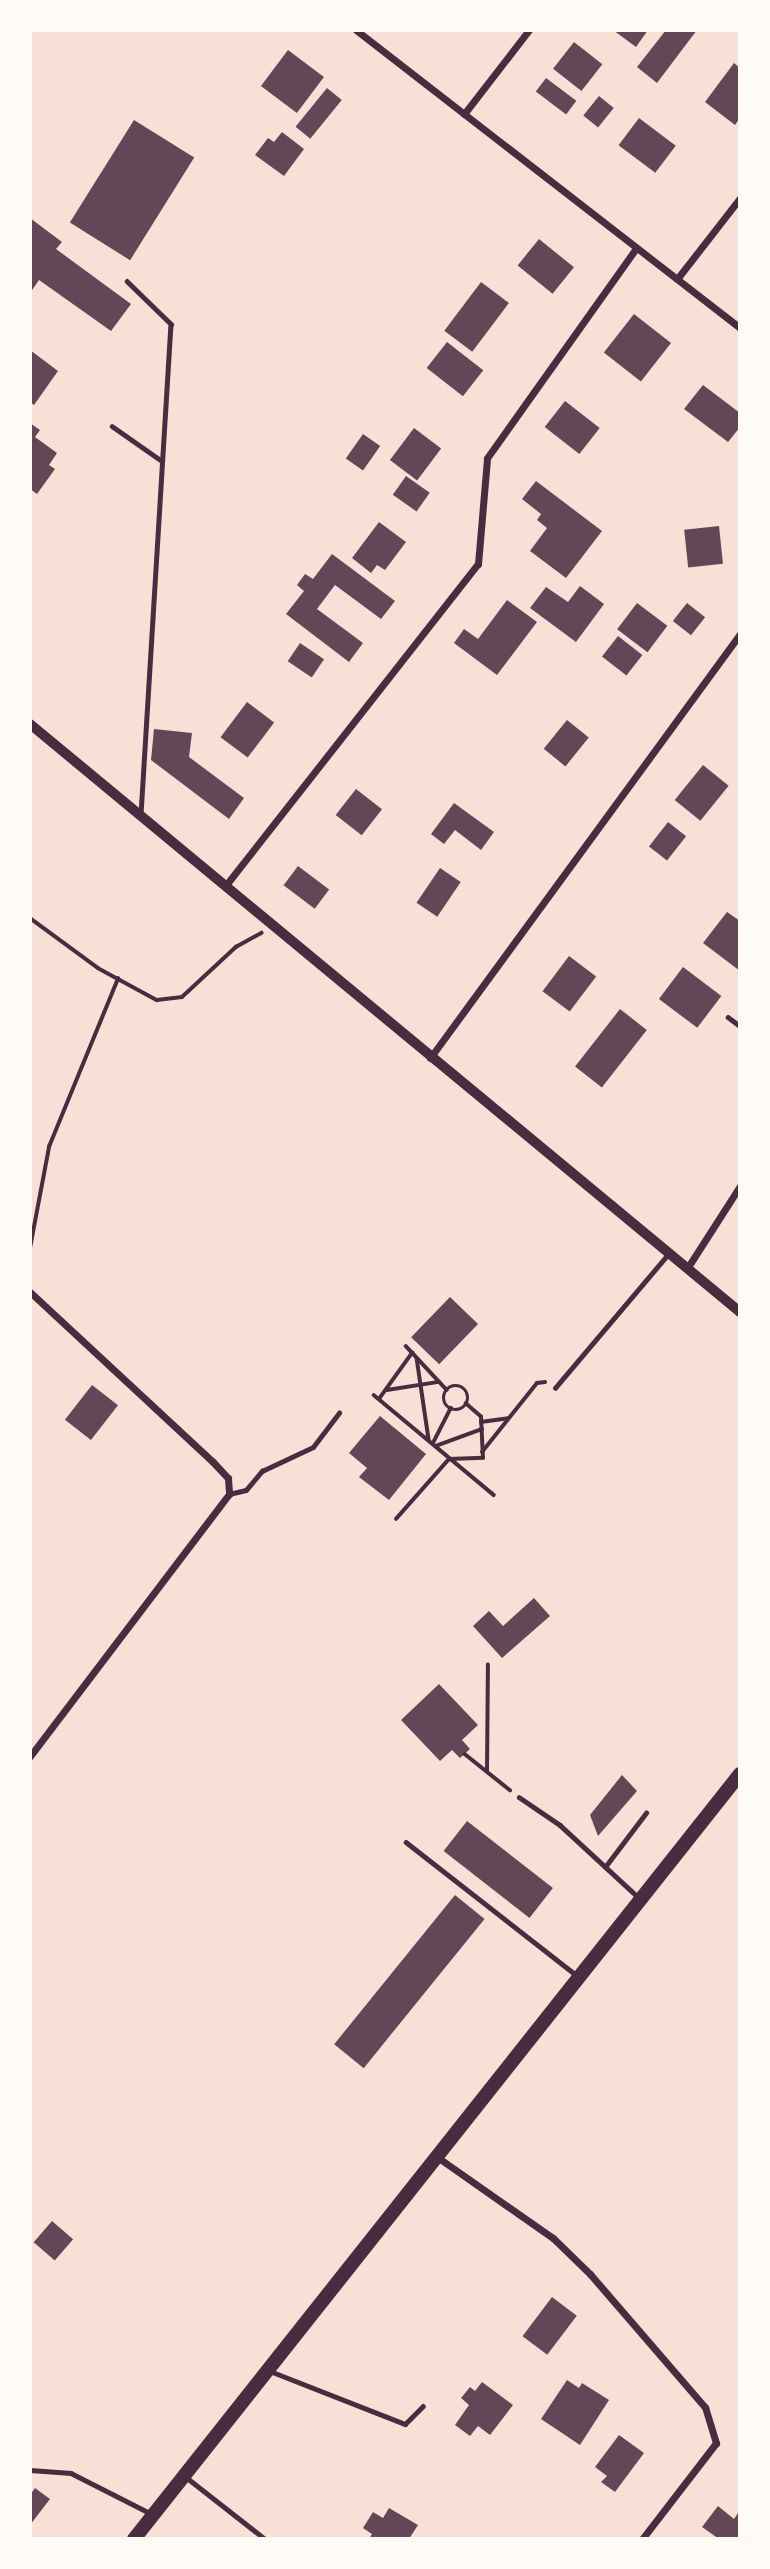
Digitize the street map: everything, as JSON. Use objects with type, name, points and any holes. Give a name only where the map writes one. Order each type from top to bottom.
[{"type":"main road","points":[[134,2539],[440,2159],[740,1774]]},
{"type":"street","points":[[356,30],[740,328]]},
{"type":"street","points":[[464,114],[528,30]]},
{"type":"street","points":[[677,279],[740,198]]},
{"type":"street","points":[[226,886],[478,564],[486,457],[636,248]]},
{"type":"street","points":[[430,1058],[740,634]]},
{"type":"street","points":[[30,724],[273,928],[740,1312]]},
{"type":"street","points":[[688,1267],[740,1186]]},
{"type":"street","points":[[30,1292],[213,1462],[228,1478],[229,1494],[30,1756]]},
{"type":"street","points":[[440,2159],[553,2238],[590,2274],[705,2407],[716,2443],[642,2539]]},
{"type":"lane","points":[[127,281],[171,324],[141,816]]},
{"type":"lane","points":[[112,426],[162,461]]},
{"type":"lane","points":[[727,1017],[740,1026]]},
{"type":"lane","points":[[555,1388],[669,1253]]},
{"type":"lane","points":[[229,1494],[246,1490],[262,1471],[313,1447],[340,1413]]},
{"type":"lane","points":[[519,1797],[560,1825],[641,1900]]},
{"type":"lane","points":[[605,1867],[646,1813]]},
{"type":"lane","points":[[406,1842],[580,1978]]},
{"type":"lane","points":[[269,2371],[405,2424],[423,2406]]},
{"type":"lane","points":[[30,2470],[71,2473],[154,2515]]},
{"type":"lane","points":[[185,2476],[265,2539]]},
{"type":"path","points":[[30,918],[118,979],[157,1000],[182,997],[236,947],[273,928]]},
{"type":"path","points":[[30,1248],[49,1147],[118,979]]},
{"type":"path","points":[[405,1346],[447,1390]]},
{"type":"path","points":[[379,1399],[412,1353]]},
{"type":"path","points":[[417,1358],[433,1444]]},
{"type":"path","points":[[385,1390],[421,1382],[439,1382]]},
{"type":"path","points":[[482,1452],[537,1383]]},
{"type":"path","points":[[396,1519],[451,1458],[483,1458],[481,1422],[466,1404],[467,1393],[461,1387],[447,1390]]},
{"type":"path","points":[[447,1390],[445,1401],[451,1408]]},
{"type":"path","points":[[374,1395],[494,1495]]},
{"type":"path","points":[[433,1444],[451,1408],[466,1404]]},
{"type":"path","points":[[481,1422],[510,1418]]},
{"type":"path","points":[[433,1444],[482,1429]]},
{"type":"path","points":[[487,1772],[488,1665]]},
{"type":"path","points":[[466,1754],[519,1797]]},
{"type":"building","points":[[613,30],[648,30],[636,47]]},
{"type":"building","points":[[666,30],[697,30],[657,83],[637,67]]},
{"type":"building","points":[[574,42],[602,64],[581,91],[553,69]]},
{"type":"building","points":[[288,50],[324,77],[297,113],[261,86]]},
{"type":"building","points":[[734,63],[740,68],[740,118],[735,125],[705,102]]},
{"type":"building","points":[[546,78],[576,101],[566,114],[536,92]]},
{"type":"building","points":[[327,88],[342,100],[310,139],[296,127]]},
{"type":"building","points":[[599,96],[614,108],[598,127],[583,115]]},
{"type":"building","points":[[639,118],[676,146],[655,173],[619,145]]},
{"type":"building","points":[[134,120],[194,158],[130,260],[70,223]]},
{"type":"building","points":[[282,132],[304,149],[284,176],[255,155],[268,138],[274,142]]},
{"type":"building","points":[[30,218],[62,242],[56,249],[131,304],[111,331],[39,280],[30,293]]},
{"type":"building","points":[[539,239],[574,267],[553,294],[518,265]]},
{"type":"building","points":[[481,282],[509,303],[472,352],[444,331]]},
{"type":"building","points":[[634,314],[671,343],[641,382],[604,353]]},
{"type":"building","points":[[447,342],[483,370],[463,396],[427,368]]},
{"type":"building","points":[[30,350],[58,371],[34,405],[30,402]]},
{"type":"building","points":[[703,385],[740,413],[740,427],[728,442],[684,409]]},
{"type":"building","points":[[565,401],[600,428],[579,454],[545,427]]},
{"type":"building","points":[[30,423],[40,430],[35,437],[57,453],[49,465],[55,469],[37,494],[30,489]]},
{"type":"building","points":[[414,428],[441,448],[417,480],[390,460]]},
{"type":"building","points":[[363,434],[380,446],[363,471],[346,459]]},
{"type":"building","points":[[406,476],[430,493],[417,511],[393,495]]},
{"type":"building","points":[[536,481],[602,531],[566,578],[530,551],[547,528],[537,520],[541,514],[522,499]]},
{"type":"building","points":[[379,522],[406,542],[385,570],[377,565],[371,573],[352,558]]},
{"type":"building","points":[[719,526],[723,564],[688,567],[684,530]]},
{"type":"building","points":[[332,554],[395,601],[381,619],[335,585],[317,609],[363,643],[349,662],[286,614],[304,591],[297,585],[305,574],[313,579]]},
{"type":"building","points":[[580,586],[604,604],[576,642],[530,608],[546,587],[568,602]]},
{"type":"building","points":[[507,600],[537,622],[497,675],[454,643],[464,629],[478,639]]},
{"type":"building","points":[[637,603],[667,626],[647,652],[617,629]]},
{"type":"building","points":[[687,603],[705,617],[691,635],[673,621]]},
{"type":"building","points":[[618,636],[642,655],[626,676],[602,656]]},
{"type":"building","points":[[300,643],[324,659],[312,677],[288,661]]},
{"type":"building","points":[[247,702],[274,722],[248,758],[221,737]]},
{"type":"building","points":[[567,720],[589,738],[565,766],[544,749]]},
{"type":"building","points":[[154,729],[192,733],[189,757],[244,798],[229,819],[151,760]]},
{"type":"building","points":[[703,765],[729,786],[700,821],[675,800]]},
{"type":"building","points":[[356,789],[382,809],[362,835],[336,815]]},
{"type":"building","points":[[454,803],[494,832],[481,850],[455,830],[444,844],[431,834]]},
{"type":"building","points":[[668,822],[686,836],[667,861],[649,846]]},
{"type":"building","points":[[298,866],[329,889],[315,909],[284,885]]},
{"type":"building","points":[[440,868],[461,882],[437,917],[417,903]]},
{"type":"building","points":[[727,912],[740,921],[740,971],[703,943]]},
{"type":"building","points":[[569,956],[596,976],[570,1012],[543,991]]},
{"type":"building","points":[[683,967],[721,996],[697,1028],[659,999]]},
{"type":"building","points":[[620,1009],[647,1030],[602,1087],[575,1067]]},
{"type":"building","points":[[450,1297],[478,1324],[439,1364],[411,1337]]},
{"type":"building","points":[[92,1385],[118,1405],[91,1440],[65,1420]]},
{"type":"building","points":[[380,1416],[426,1454],[389,1500],[359,1477],[367,1468],[349,1453]]},
{"type":"building","points":[[534,1598],[550,1616],[502,1658],[473,1626],[489,1611],[503,1626]]},
{"type":"building","points":[[439,1684],[478,1725],[462,1740],[470,1749],[460,1758],[452,1750],[440,1761],[401,1720]]},
{"type":"building","points":[[622,1775],[637,1791],[598,1836],[590,1815]]},
{"type":"building","points":[[467,1821],[553,1888],[529,1918],[444,1851]]},
{"type":"building","points":[[455,1895],[485,1919],[364,2068],[334,2044]]},
{"type":"building","points":[[52,2221],[73,2239],[55,2261],[34,2242]]},
{"type":"building","points":[[552,2297],[577,2316],[547,2355],[523,2336]]},
{"type":"building","points":[[567,2380],[579,2388],[582,2383],[609,2400],[580,2445],[541,2419]]},
{"type":"building","points":[[482,2382],[513,2405],[490,2435],[478,2426],[470,2436],[455,2425],[469,2405],[461,2398],[470,2387],[475,2391]]},
{"type":"building","points":[[619,2435],[644,2453],[615,2492],[601,2482],[607,2476],[595,2467]]},
{"type":"building","points":[[35,2488],[50,2499],[30,2525],[30,2495]]},
{"type":"building","points":[[718,2506],[734,2519],[740,2510],[740,2539],[719,2539],[702,2527]]},
{"type":"building","points":[[389,2508],[418,2525],[409,2539],[369,2539],[372,2534],[363,2528],[373,2512],[383,2518]]}]
